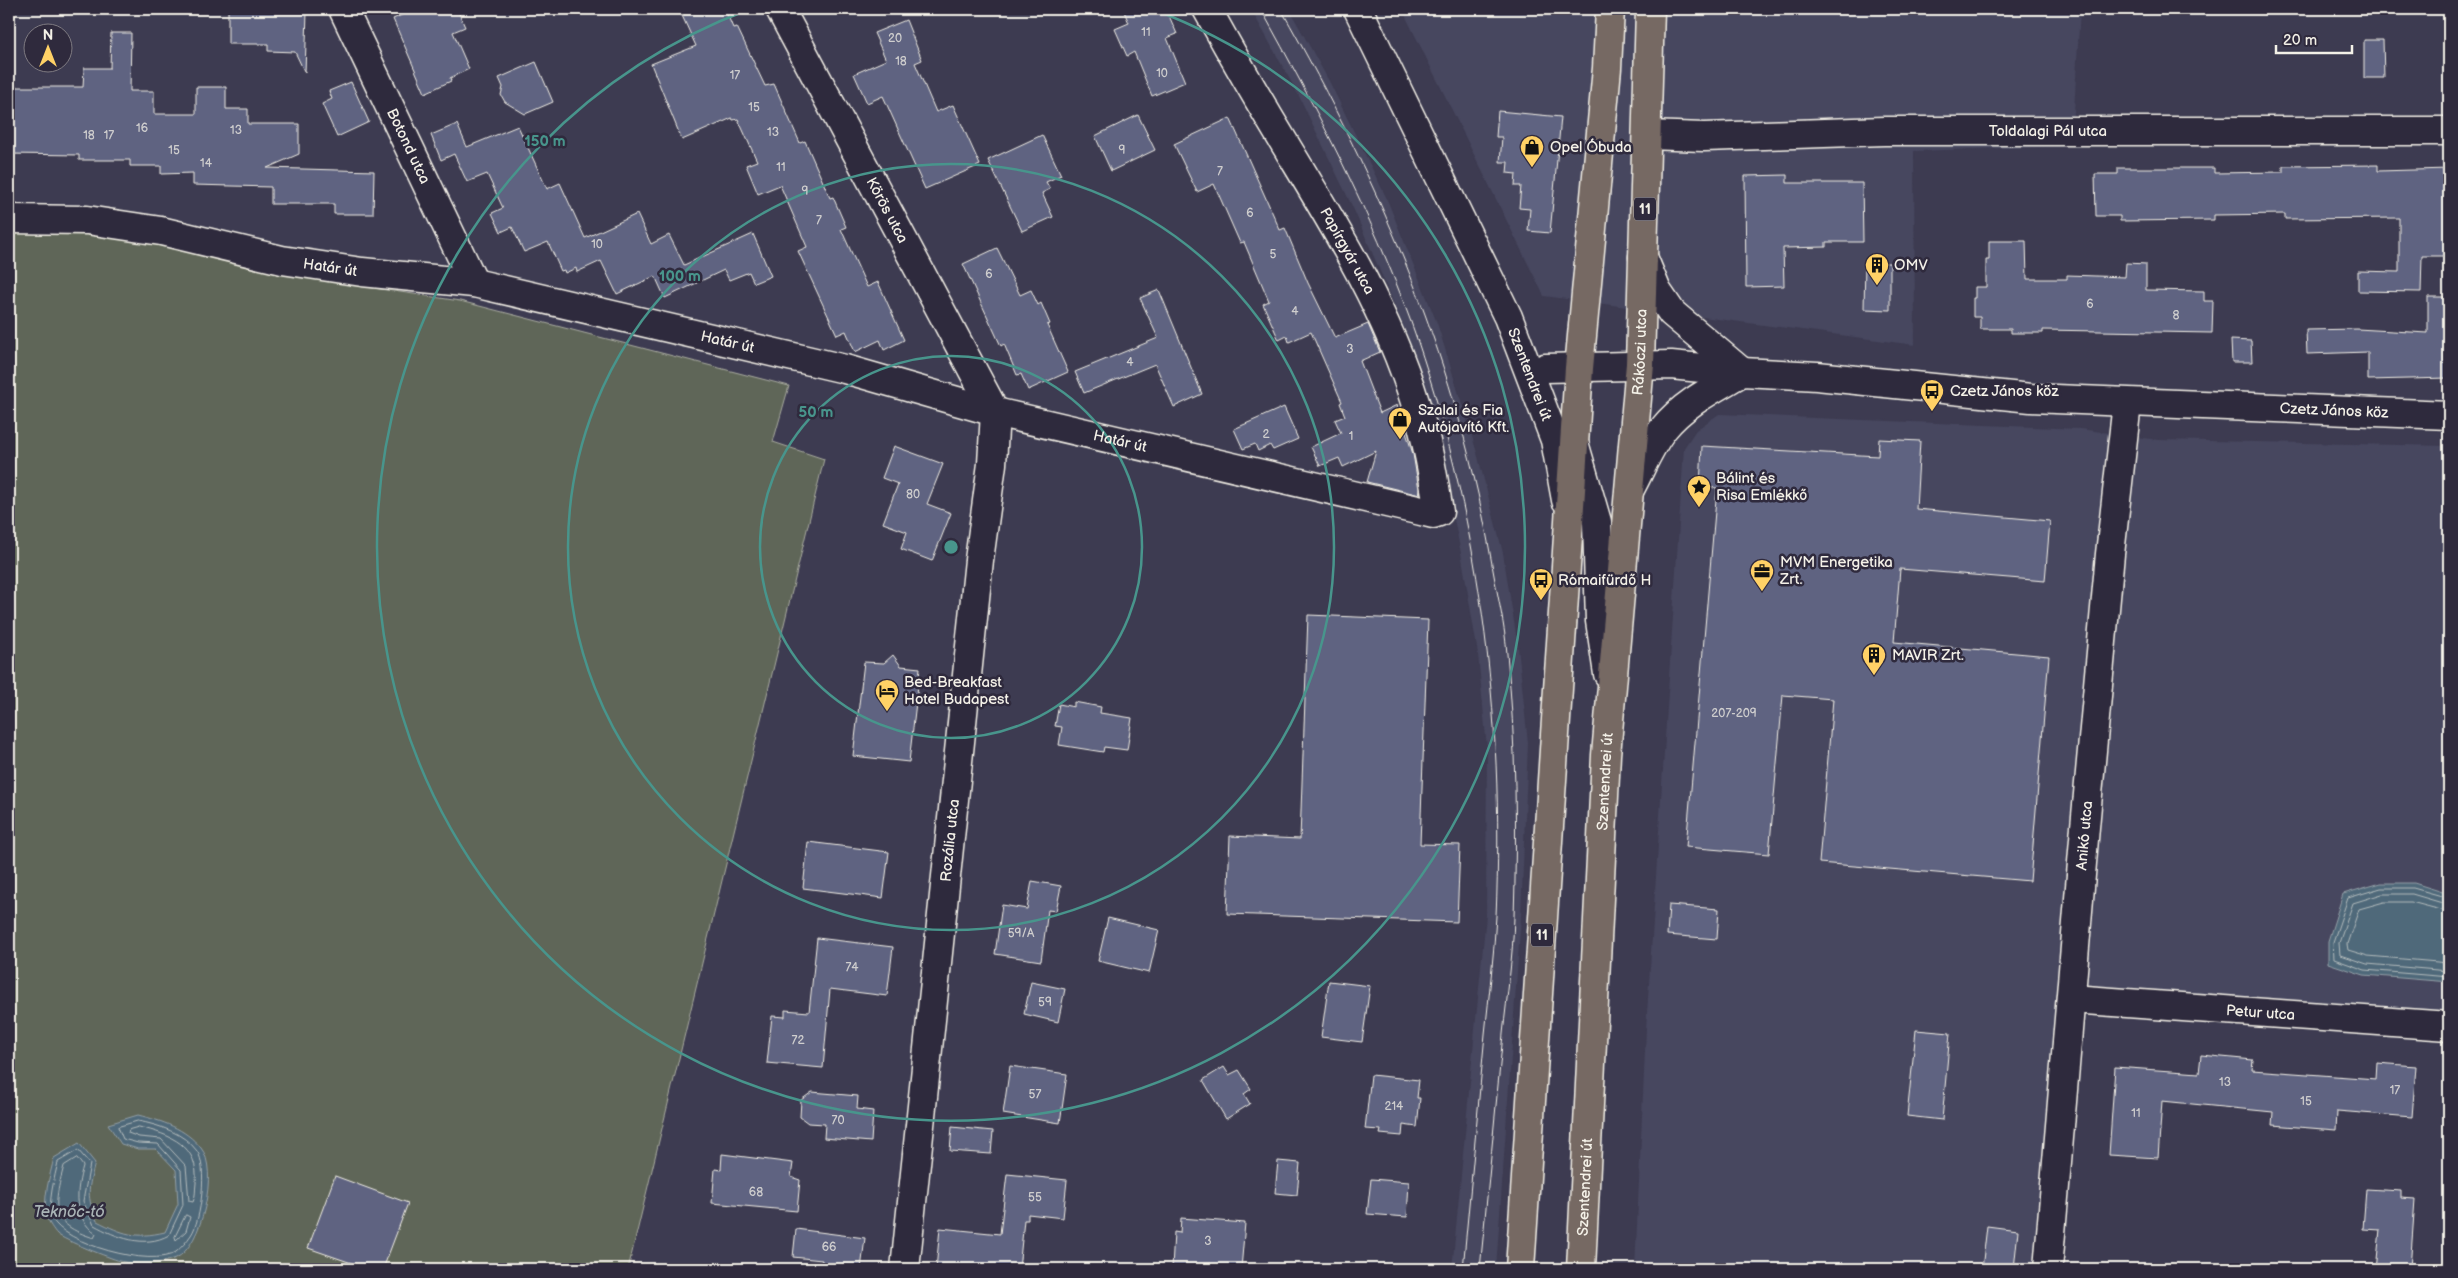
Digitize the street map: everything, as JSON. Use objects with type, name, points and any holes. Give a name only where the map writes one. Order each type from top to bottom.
[{"type":"main road","name":"11","points":[[1568,517],[1579,368],[1607,68],[1610,9]]},
{"type":"main road","name":"Rákóczi utca","points":[[1611,694],[1640,364],[1650,9]]},
{"type":"main road","name":"Szentendrei út","points":[[1520,1269],[1568,517]]},
{"type":"main road","name":"Szentendrei út","points":[[1581,1269],[1611,694]]},
{"type":"street","name":"Botond utca","points":[[343,9],[474,283]]},
{"type":"street","name":"Körös utca","points":[[780,9],[995,412]]},
{"type":"street","name":"Papírgyár utca","points":[[1206,9],[1248,84],[1333,224],[1382,317],[1415,400],[1428,444],[1439,512]]},
{"type":"street","name":"Szentendrei út","points":[[1358,9],[1508,317],[1555,440],[1568,517]]},
{"type":"street","name":"Toldalagi Pál utca","points":[[1646,135],[1704,137],[1884,131],[2449,131]]},
{"type":"street","name":"Határ út","points":[[9,219],[87,220],[161,232],[291,262],[362,272],[474,283],[845,369],[995,412],[1433,514],[1439,512]]},
{"type":"street","points":[[1630,489],[1662,430],[1674,416],[1698,398],[1742,372],[1672,313],[1657,291],[1643,257]]},
{"type":"street","name":"Szentendrei út","points":[[1508,317],[1545,368],[1574,444],[1597,522],[1600,621],[1611,694]]},
{"type":"street","name":"Czetz János köz","points":[[1545,368],[1640,364],[1817,376],[2031,398],[2449,415]]},
{"type":"street","name":"Anikó utca","points":[[2048,1269],[2110,554],[2127,403]]},
{"type":"street","name":"Rozália utca","points":[[905,1269],[979,560],[992,464],[995,412]]},
{"type":"street","name":"Petur utca","points":[[2071,999],[2449,1026]]},
{"type":"shaded area","points":[[1251,9],[1289,9],[1330,83],[1386,197],[1437,323],[1477,453],[1503,553],[1518,647],[1528,743],[1521,916],[1496,1269],[1452,1269],[1486,915],[1487,748],[1478,654],[1462,558],[1442,460],[1406,332],[1354,210],[1299,96]]},
{"type":"shaded area","points":[[1402,9],[2080,9],[2072,146],[1914,151],[1915,345],[1544,296]]},
{"type":"shaded area","points":[[1719,414],[2080,429],[2158,440],[2449,446],[2449,1011],[2061,983],[2038,1269],[1635,1269],[1646,1029],[1684,448],[1696,430]]},
{"type":"green space","points":[[87,220],[280,274],[460,301],[789,386],[773,442],[824,459],[628,1269],[9,1269],[9,221]]},
{"type":"water","points":[[2381,883],[2414,883],[2449,894],[2449,982],[2364,975],[2328,963],[2328,941],[2343,894]]},
{"type":"water","name":"Teknőc-tó","points":[[138,1115],[172,1126],[188,1135],[201,1148],[206,1158],[208,1172],[205,1207],[200,1224],[185,1251],[170,1260],[141,1264],[120,1261],[61,1237],[54,1231],[48,1220],[45,1204],[54,1158],[79,1143],[95,1163],[89,1192],[91,1205],[97,1221],[130,1234],[145,1235],[165,1232],[178,1204],[176,1170],[156,1149],[138,1149],[121,1144],[108,1124]]},
{"type":"building","points":[[415,9],[457,9],[465,27],[453,32],[469,69],[450,78],[451,81],[425,93],[393,19]]},
{"type":"building","points":[[679,9],[725,9],[733,28],[737,27],[765,86],[774,84],[800,143],[805,141],[830,198],[833,197],[846,227],[841,229],[867,287],[878,282],[904,340],[884,350],[880,340],[855,352],[846,331],[837,335],[798,251],[807,247],[780,185],[758,194],[746,165],[757,161],[738,119],[733,120],[732,118],[682,140],[651,64],[696,46]]},
{"type":"building","points":[[1123,9],[1166,9],[1177,34],[1167,38],[1185,82],[1152,96],[1134,52],[1127,56],[1115,29],[1129,23]]},
{"type":"building","points":[[228,10],[307,12],[305,73],[295,52],[268,51],[268,44],[228,44]]},
{"type":"building","points":[[906,20],[922,60],[915,63],[936,112],[953,105],[980,165],[925,189],[883,96],[867,103],[854,74],[886,60],[874,33]]},
{"type":"building","points":[[111,33],[131,33],[130,91],[154,91],[154,114],[196,114],[196,87],[226,87],[226,109],[248,109],[248,124],[299,124],[299,154],[267,168],[374,171],[373,214],[334,214],[334,204],[271,204],[271,187],[193,185],[193,173],[161,174],[161,166],[130,166],[130,160],[79,160],[79,155],[9,154],[9,87],[83,87],[84,68],[110,68]]},
{"type":"building","points":[[2364,40],[2383,40],[2384,78],[2364,78]]},
{"type":"building","points":[[536,62],[553,102],[525,114],[505,102],[501,95],[503,87],[499,78]]},
{"type":"building","points":[[351,82],[369,122],[337,137],[322,104],[332,99],[329,91]]},
{"type":"building","name":"Opel Óbuda","points":[[1498,111],[1561,117],[1550,233],[1528,231],[1530,209],[1519,208],[1521,186],[1515,186],[1516,174],[1507,173],[1508,162],[1500,162],[1502,137],[1496,137]]},
{"type":"building","points":[[1138,115],[1155,150],[1111,171],[1095,136]]},
{"type":"building","points":[[1230,118],[1280,230],[1285,228],[1308,283],[1335,338],[1368,324],[1380,352],[1360,361],[1380,413],[1397,405],[1413,454],[1420,495],[1367,482],[1376,451],[1343,467],[1339,458],[1320,466],[1311,447],[1341,433],[1335,420],[1345,416],[1340,403],[1342,402],[1311,332],[1289,342],[1287,336],[1279,340],[1263,304],[1269,301],[1244,242],[1240,243],[1214,184],[1197,192],[1174,144]]},
{"type":"building","points":[[457,124],[467,147],[518,126],[547,189],[560,183],[585,238],[637,214],[651,244],[669,235],[684,265],[753,234],[771,276],[754,283],[749,272],[729,280],[724,270],[665,298],[655,276],[617,294],[601,261],[577,272],[576,268],[565,273],[564,270],[561,271],[548,242],[524,252],[512,227],[501,232],[492,213],[503,208],[487,174],[467,182],[454,154],[441,160],[431,135]]},
{"type":"building","points":[[1042,135],[1061,175],[1046,182],[1050,189],[1042,193],[1053,217],[1022,231],[988,160]]},
{"type":"building","points":[[2378,165],[2378,171],[2449,169],[2449,256],[2422,256],[2421,292],[2358,291],[2358,271],[2399,272],[2399,218],[2285,219],[2285,214],[2214,215],[2214,220],[2120,221],[2120,216],[2096,216],[2095,174],[2118,174],[2118,168],[2214,168],[2214,173],[2283,172],[2283,166]]},
{"type":"building","points":[[1787,175],[1787,183],[1862,183],[1863,242],[1826,242],[1826,247],[1783,248],[1784,286],[1746,287],[1745,176]]},
{"type":"building","points":[[1989,241],[2026,241],[2027,279],[2067,279],[2067,275],[2125,277],[2126,263],[2146,264],[2146,290],[2204,291],[2204,301],[2213,301],[2212,333],[2043,330],[2043,333],[2011,333],[2011,329],[1980,329],[1980,317],[1973,317],[1973,298],[1975,298],[1975,287],[1986,287],[1986,260],[1989,260]]},
{"type":"building","points":[[997,248],[1020,295],[1031,290],[1038,305],[1041,303],[1050,324],[1047,325],[1068,372],[1028,390],[1021,374],[1017,375],[1004,344],[1001,346],[963,264]]},
{"type":"building","name":"OMV","points":[[1865,263],[1890,263],[1890,310],[1864,309]]},
{"type":"building","points":[[1159,290],[1202,394],[1174,407],[1155,364],[1084,393],[1075,372],[1158,338],[1140,298]]},
{"type":"building","points":[[2428,297],[2449,297],[2449,378],[2368,380],[2368,352],[2307,354],[2306,330],[2357,329],[2428,333]]},
{"type":"building","points":[[2231,340],[2251,341],[2252,362],[2232,362]]},
{"type":"building","points":[[1284,407],[1298,439],[1273,450],[1270,445],[1258,451],[1255,444],[1243,449],[1234,429]]},
{"type":"building","name":"MAVIR Zrt.","points":[[1879,439],[1920,441],[1916,509],[2050,521],[2045,581],[1900,569],[1894,642],[2049,656],[2030,881],[1819,863],[1833,699],[1783,695],[1769,854],[1686,847],[1717,488],[1700,487],[1702,446],[1878,456]]},
{"type":"building","points":[[894,446],[943,464],[927,504],[951,513],[932,561],[901,549],[907,532],[883,523],[898,484],[882,478]]},
{"type":"building","points":[[1308,615],[1428,620],[1420,844],[1460,845],[1457,922],[1227,914],[1230,836],[1300,839]]},
{"type":"building","name":"Bed-Breakfast Hotel Budapest","points":[[893,655],[901,666],[920,668],[909,762],[853,756],[864,662],[884,663]]},
{"type":"building","points":[[1074,702],[1101,707],[1100,713],[1132,718],[1127,750],[1104,747],[1103,752],[1059,745],[1062,727],[1055,726],[1059,704],[1074,707]]},
{"type":"building","points":[[808,842],[889,852],[883,898],[803,888]]},
{"type":"building","points":[[1032,881],[1061,886],[1056,911],[1048,910],[1041,961],[995,954],[1002,905],[1027,909]]},
{"type":"building","points":[[1669,905],[1719,909],[1717,939],[1667,935]]},
{"type":"building","points":[[1108,918],[1159,930],[1149,973],[1098,961]]},
{"type":"building","points":[[817,938],[893,947],[887,996],[830,989],[823,1068],[767,1063],[772,1016],[785,1017],[785,1010],[809,1012]]},
{"type":"building","points":[[1329,981],[1370,986],[1362,1042],[1321,1037]]},
{"type":"building","points":[[1031,982],[1065,989],[1058,1022],[1024,1014]]},
{"type":"building","points":[[1916,1030],[1950,1033],[1942,1120],[1907,1116]]},
{"type":"building","points":[[2201,1055],[2253,1060],[2252,1070],[2376,1079],[2377,1063],[2416,1066],[2412,1117],[2337,1111],[2336,1130],[2272,1125],[2273,1112],[2162,1101],[2158,1158],[2109,1155],[2115,1067],[2199,1073]]},
{"type":"building","points":[[1010,1066],[1067,1074],[1060,1123],[1003,1114]]},
{"type":"building","points":[[1224,1067],[1229,1075],[1239,1070],[1251,1089],[1244,1094],[1250,1104],[1226,1119],[1203,1080]]},
{"type":"building","points":[[1371,1075],[1419,1080],[1417,1098],[1420,1098],[1417,1127],[1403,1125],[1402,1136],[1380,1134],[1381,1130],[1365,1129]]},
{"type":"building","points":[[812,1092],[858,1096],[857,1109],[873,1111],[871,1142],[824,1138],[825,1124],[808,1123],[800,1117],[801,1100]]},
{"type":"building","points":[[952,1127],[993,1131],[991,1154],[950,1151]]},
{"type":"building","points":[[722,1154],[793,1163],[791,1177],[800,1180],[797,1211],[712,1203],[715,1169],[721,1170]]},
{"type":"building","points":[[1278,1161],[1300,1163],[1297,1195],[1275,1193]]},
{"type":"building","points":[[1007,1174],[1067,1180],[1063,1218],[1028,1214],[1028,1220],[1024,1220],[1019,1269],[936,1269],[940,1228],[1000,1234]]},
{"type":"building","points":[[335,1176],[408,1203],[383,1269],[369,1269],[308,1248]]},
{"type":"building","points":[[1371,1179],[1409,1182],[1407,1217],[1367,1214]]},
{"type":"building","points":[[2366,1189],[2401,1191],[2401,1198],[2415,1199],[2410,1269],[2376,1269],[2380,1230],[2363,1229]]},
{"type":"building","points":[[1181,1218],[1245,1223],[1241,1269],[1172,1268],[1174,1232],[1180,1233]]},
{"type":"building","points":[[1987,1226],[2018,1230],[2014,1269],[1982,1269]]},
{"type":"building","points":[[796,1229],[865,1238],[861,1269],[821,1269],[822,1260],[793,1257]]},
{"type":"tram line","points":[[1261,9],[1342,162],[1379,241],[1395,281],[1435,394],[1470,540],[1491,690],[1496,765],[1498,841],[1493,960],[1463,1269]]},
{"type":"tram line","points":[[1281,9],[1352,143],[1412,280],[1438,350],[1460,422],[1478,495],[1505,633],[1514,753],[1514,917],[1480,1269]]},
{"type":"place","name":"Opel Óbuda","points":[[1532,168]]},
{"type":"place","name":"OMV","points":[[1877,286]]},
{"type":"place","name":"Czetz János köz","points":[[1932,412]]},
{"type":"place","name":"Szalai és Fia Autójavító Kft.","points":[[1400,440]]},
{"type":"place","name":"Bálint és Risa Emlékkő","points":[[1699,508]]},
{"type":"place","name":"MVM Energetika Zrt.","points":[[1762,592]]},
{"type":"place","name":"Rómaifürdő H","points":[[1541,601]]},
{"type":"place","name":"MAVIR Zrt.","points":[[1874,676]]},
{"type":"place","name":"Bed-Breakfast Hotel Budapest","points":[[887,712]]}]
